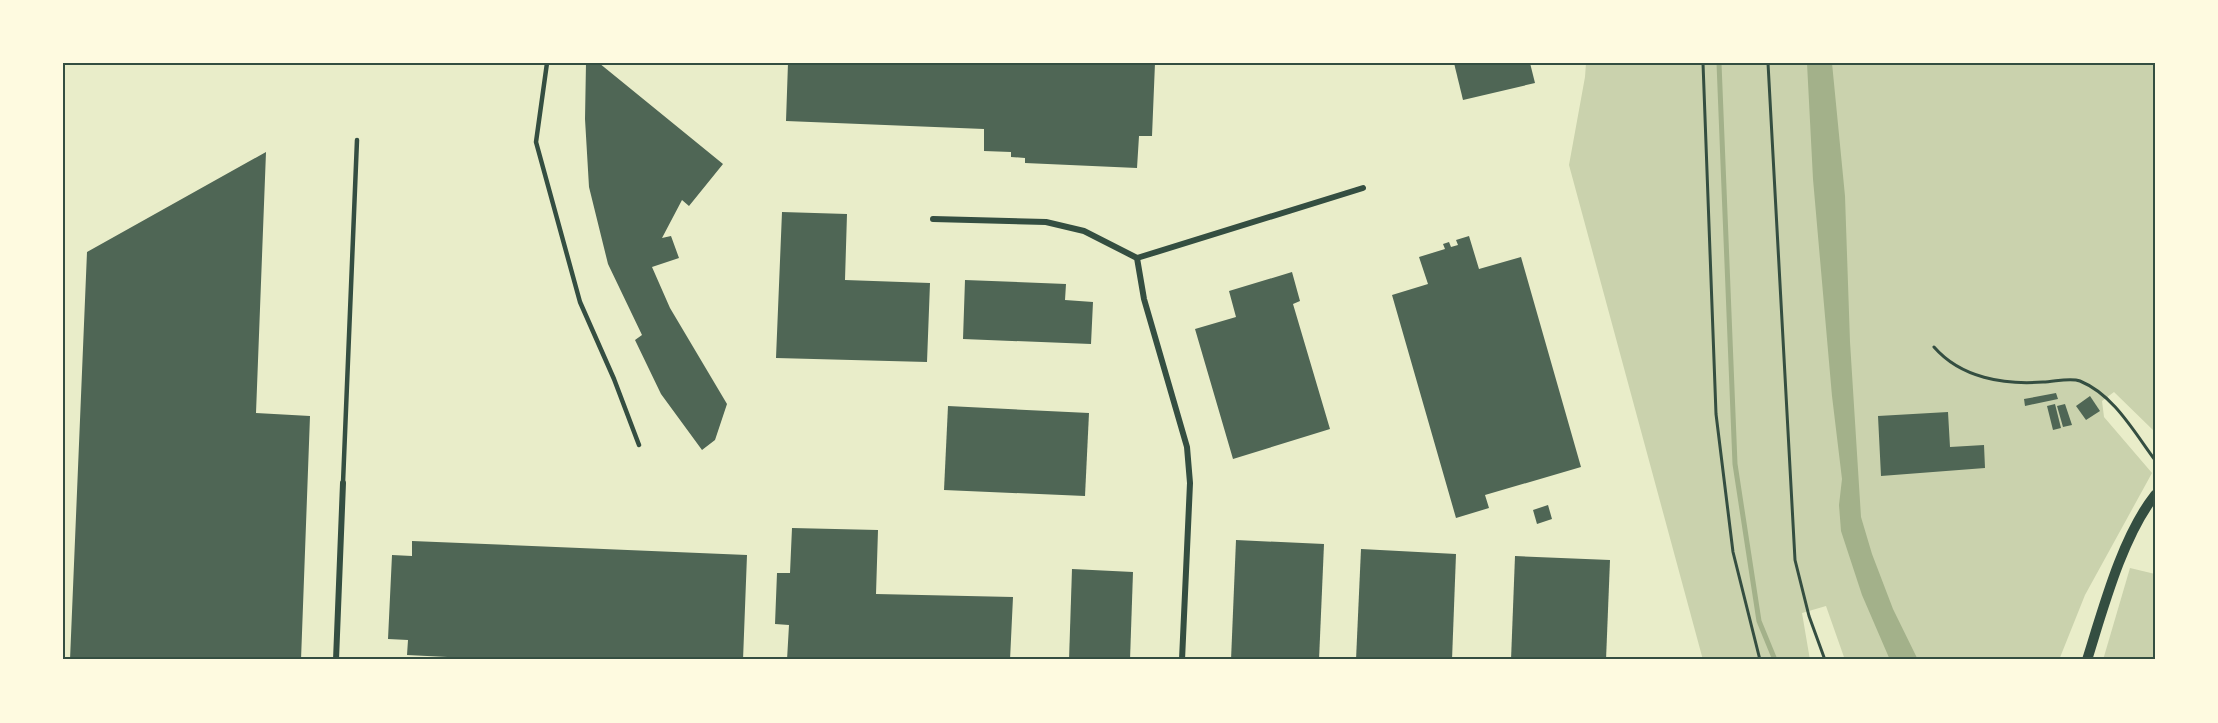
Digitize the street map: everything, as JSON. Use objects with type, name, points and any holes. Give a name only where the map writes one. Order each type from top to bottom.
[{"type":"street","points":[[933,219],[1046,222],[1084,231],[1137,258],[1363,188]]},
{"type":"street","points":[[1137,258],[1144,299],[1187,447],[1190,483],[1182,660]]},
{"type":"street","points":[[336,660],[343,483]]},
{"type":"street","points":[[2087,660],[2129,541],[2146,506],[2155,495]]},
{"type":"lane","points":[[547,63],[536,142],[580,302],[614,379],[639,445]]},
{"type":"lane","points":[[343,483],[357,140]]},
{"type":"path","points":[[1703,63],[1716,414],[1733,552],[1760,660]]},
{"type":"path","points":[[1768,63],[1795,560],[1809,616],[1825,660]]},
{"type":"path","points":[[1934,347],[1945,360],[1974,375],[2025,383],[2077,380],[2086,384],[2109,400],[2155,460]]},
{"type":"shaded area","points":[[1586,63],[2155,63],[2155,432],[2114,392],[2102,401],[2104,417],[2152,473],[2085,595],[2059,660],[1845,660],[1826,606],[1802,613],[1810,660],[1703,660],[1569,165]]},
{"type":"shaded area","points":[[1807,63],[1832,63],[1845,196],[1850,342],[1861,517],[1893,609],[1918,660],[1890,660],[1862,595],[1841,531],[1839,505],[1842,479],[1832,396],[1813,179]]},
{"type":"shaded area","points":[[2130,568],[2155,574],[2155,660],[2103,660]]},
{"type":"building","points":[[586,63],[599,63],[723,164],[689,206],[682,200],[662,238],[671,236],[679,258],[652,267],[670,308],[727,404],[715,440],[702,450],[661,394],[635,340],[642,335],[608,264],[589,187],[585,119]]},
{"type":"building","points":[[788,63],[1155,63],[1152,136],[1139,136],[1137,168],[1025,163],[1025,158],[1011,157],[1011,152],[984,151],[984,129],[786,121]]},
{"type":"building","points":[[1454,63],[1530,63],[1535,83],[1463,100]]},
{"type":"building","points":[[266,152],[256,413],[310,416],[301,660],[70,660],[87,252]]},
{"type":"building","points":[[782,212],[847,214],[845,280],[930,283],[927,362],[776,358]]},
{"type":"building","points":[[1469,236],[1479,269],[1521,257],[1581,467],[1485,495],[1489,508],[1456,518],[1392,295],[1428,284],[1419,257],[1445,249],[1443,244],[1449,242],[1451,247],[1458,245],[1456,240]]},
{"type":"building","points":[[1292,272],[1300,301],[1293,304],[1330,429],[1233,459],[1195,329],[1236,317],[1229,291]]},
{"type":"building","points":[[965,280],[1066,284],[1065,300],[1093,302],[1091,344],[963,339]]},
{"type":"building","points":[[2056,393],[2058,399],[2025,406],[2024,399]]},
{"type":"building","points":[[2090,396],[2100,411],[2086,420],[2076,406]]},
{"type":"building","points":[[2055,404],[2061,428],[2053,430],[2047,406]]},
{"type":"building","points":[[2065,404],[2072,425],[2063,427],[2057,406]]},
{"type":"building","points":[[948,406],[1089,413],[1085,496],[944,490]]},
{"type":"building","points":[[1948,412],[1950,447],[1984,445],[1985,468],[1881,476],[1878,416]]},
{"type":"building","points":[[1548,505],[1552,519],[1537,524],[1533,510]]},
{"type":"building","points":[[792,528],[878,530],[876,594],[1013,597],[1010,660],[787,660],[789,625],[775,624],[777,573],[790,573]]},
{"type":"building","points":[[1236,540],[1324,544],[1319,660],[1231,660]]},
{"type":"building","points":[[412,541],[747,555],[743,660],[508,660],[407,655],[408,640],[388,639],[392,555],[412,556]]},
{"type":"building","points":[[1361,549],[1456,554],[1452,660],[1356,660]]},
{"type":"building","points":[[1515,556],[1610,560],[1606,660],[1511,660]]},
{"type":"building","points":[[1072,569],[1133,572],[1130,660],[1069,660]]},
{"type":"waterway","points":[[1719,63],[1735,464],[1759,621],[1775,660]]}]
